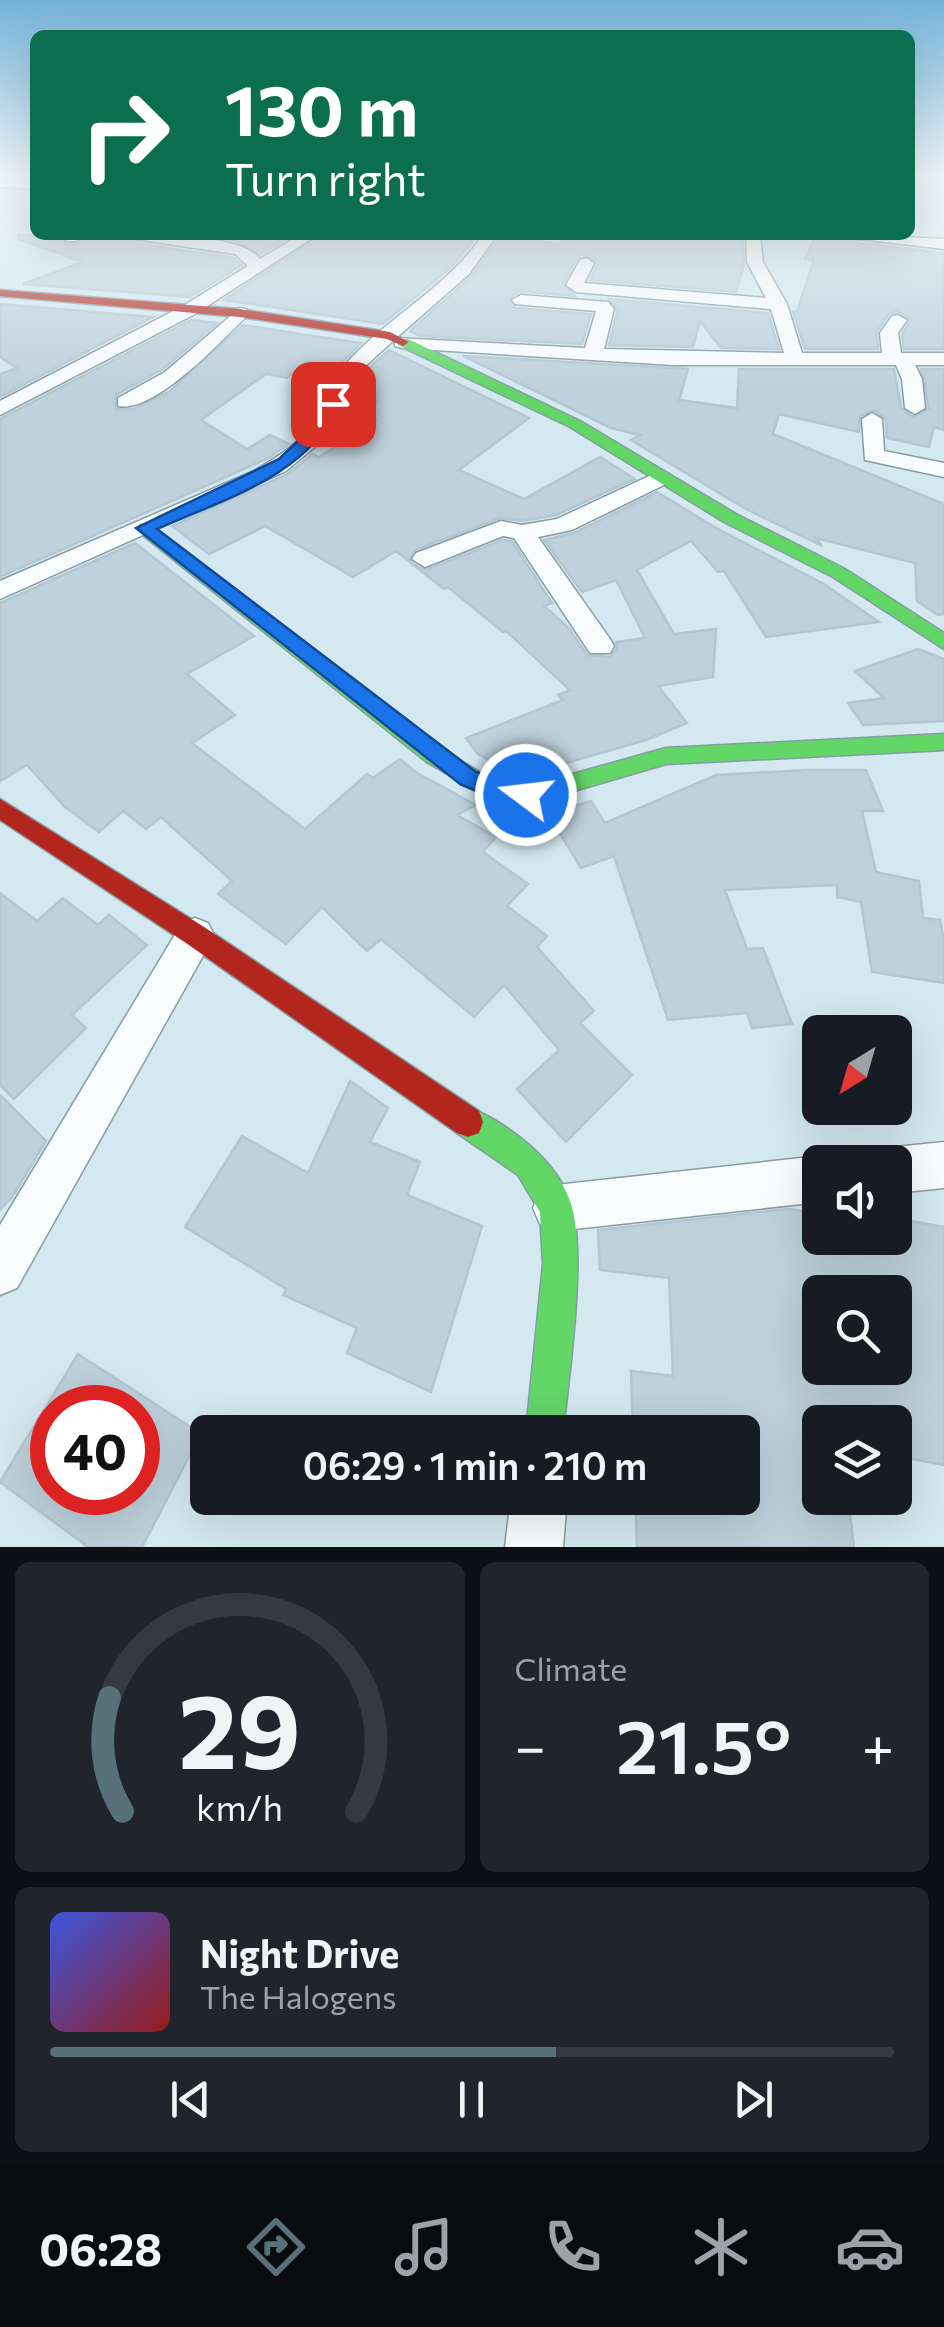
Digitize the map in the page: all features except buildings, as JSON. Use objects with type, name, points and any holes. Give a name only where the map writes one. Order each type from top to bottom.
[{"type":"street","points":[[220,247],[251,256],[257,268]]},
{"type":"street","points":[[0,409],[189,310],[290,247]]},
{"type":"street","points":[[0,591],[262,476],[285,462],[323,425],[342,383],[359,361],[396,339],[484,247]]},
{"type":"street","points":[[754,247],[755,262],[778,304],[795,360]]},
{"type":"street","points":[[586,264],[576,287],[778,304]]},
{"type":"street","points":[[0,294],[240,313],[396,339],[505,348],[795,360],[944,359]]},
{"type":"street","points":[[520,300],[602,306],[605,309],[594,354]]},
{"type":"street","points":[[126,402],[172,376],[240,313]]},
{"type":"street","points":[[898,320],[888,334],[897,359],[912,379],[915,408]]},
{"type":"street","points":[[396,339],[576,424],[730,518],[839,574],[944,642]]},
{"type":"street","points":[[478,377],[505,348]]},
{"type":"street","points":[[872,419],[873,455],[944,470]]},
{"type":"street","points":[[425,560],[501,528],[522,532],[564,525],[662,477]]},
{"type":"street","points":[[145,528],[242,600],[425,747],[468,778],[492,788],[526,795],[542,793],[666,756],[944,742]]},
{"type":"street","points":[[522,532],[600,646]]},
{"type":"street","points":[[0,808],[195,935],[530,1164],[556,1208],[560,1264],[547,1415]]},
{"type":"street","points":[[0,1271],[195,935]]},
{"type":"street","points":[[912,1168],[944,1165]]},
{"type":"street","points":[[556,1208],[802,1181]]},
{"type":"street","points":[[534,1547],[537,1515]]},
{"type":"traffic: fast","points":[[403,342],[575,424],[730,518],[839,573],[944,642]]},
{"type":"traffic: fast","points":[[145,528],[436,757],[485,786],[533,794],[666,756],[944,742]]},
{"type":"traffic: fast","points":[[468,1122],[529,1164],[556,1208],[560,1264],[547,1415]]},
{"type":"traffic: jam","points":[[0,293],[240,313],[390,336],[403,342]]},
{"type":"traffic: jam","points":[[0,808],[195,935],[468,1122]]},
{"type":"route","points":[[333,404],[323,425],[285,462],[145,528],[468,778],[526,795]]}]
